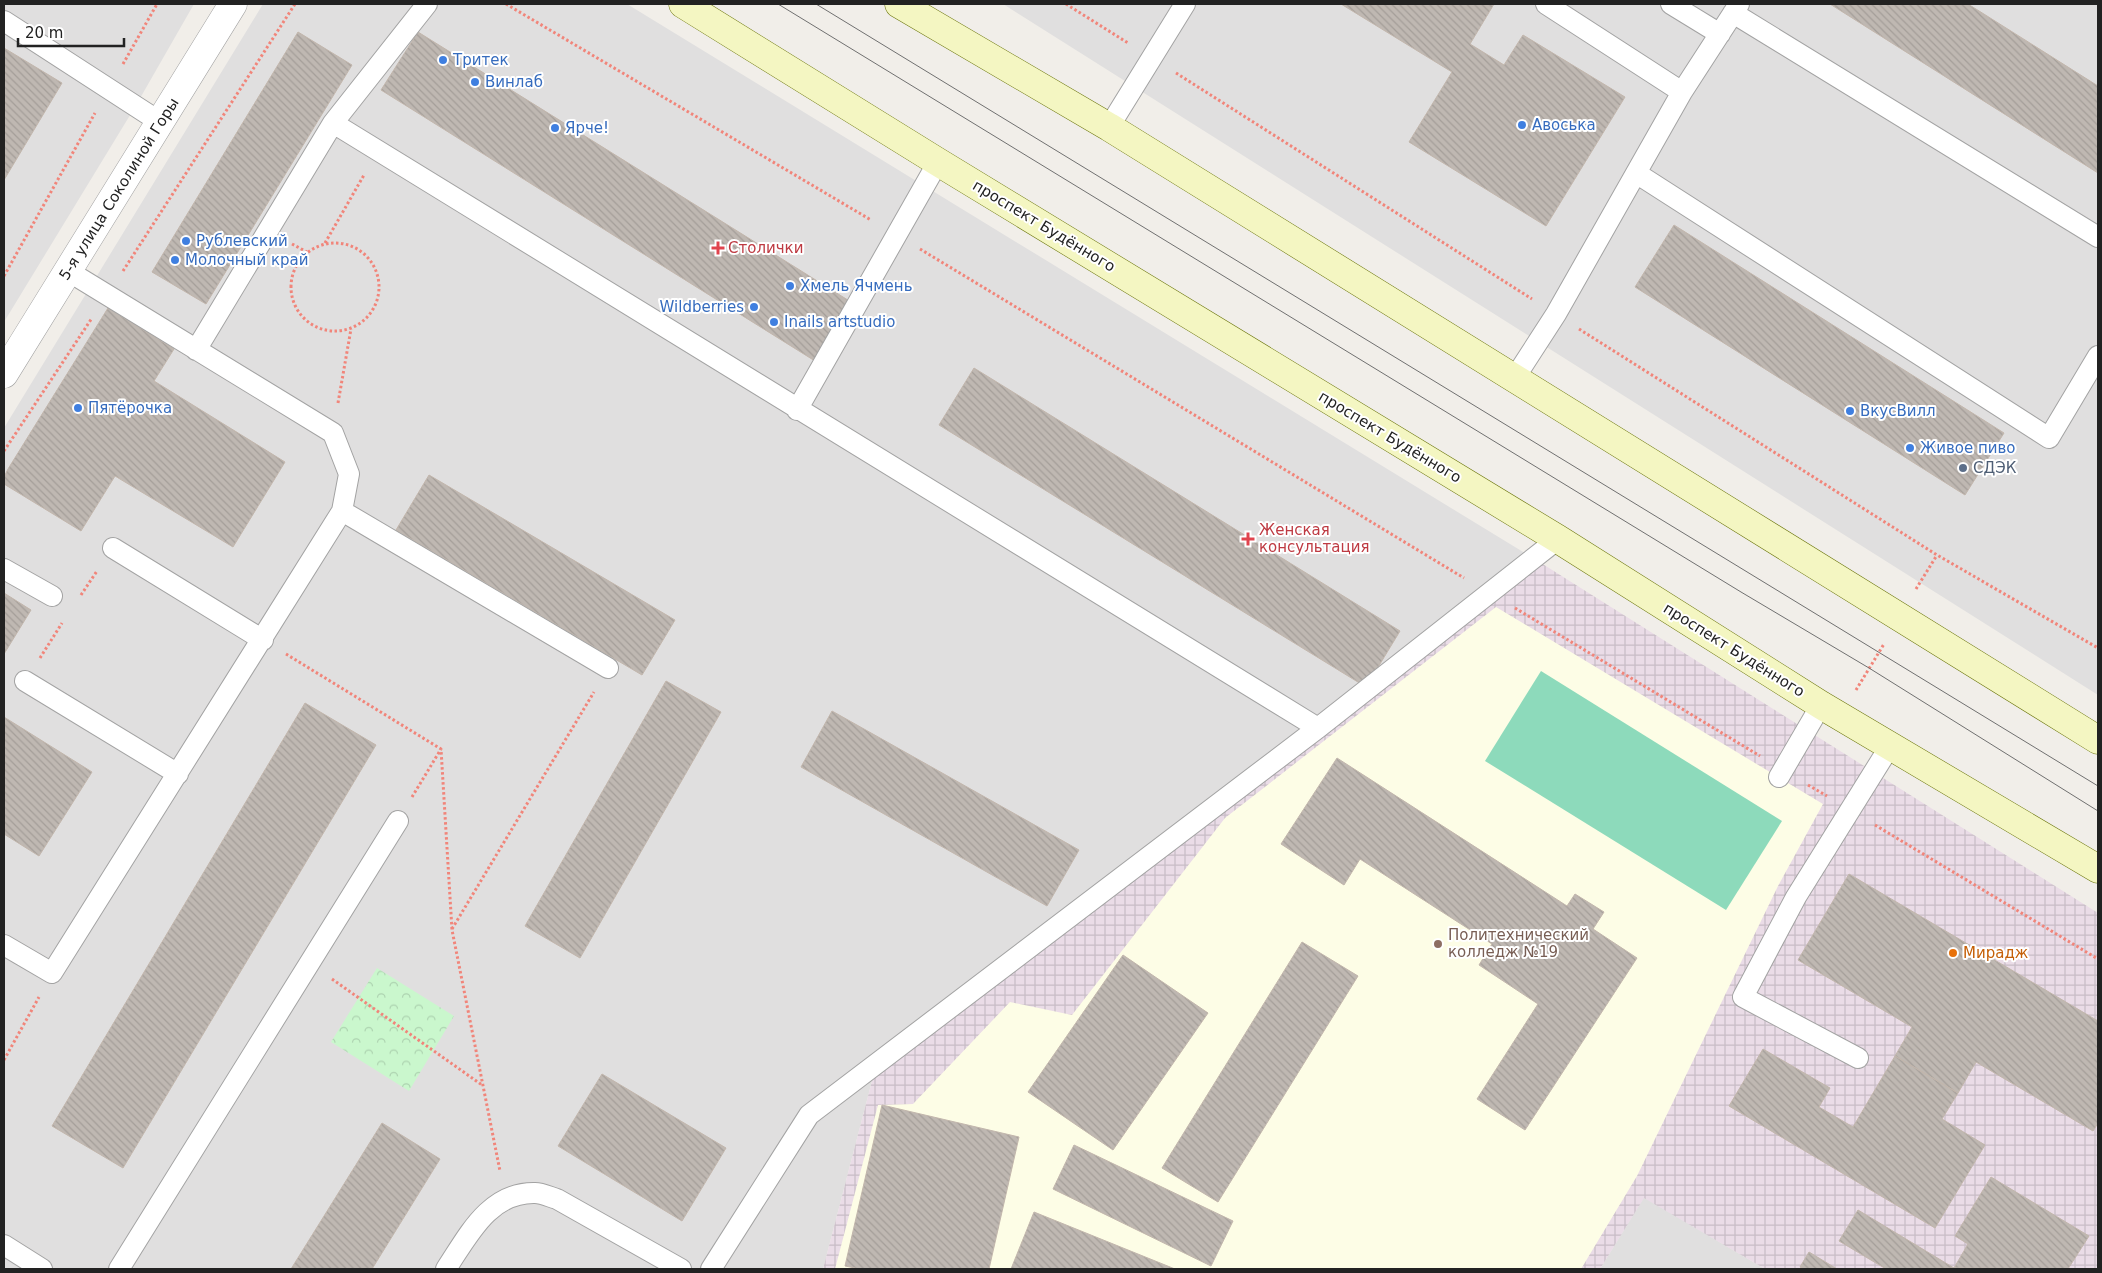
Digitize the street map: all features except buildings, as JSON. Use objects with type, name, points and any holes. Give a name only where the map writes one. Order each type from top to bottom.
[{"type":"main road","name":"проспект Будённого","points":[[683,4],[938,162],[1558,539],[1831,710],[2098,869]]},
{"type":"main road","points":[[899,4],[1109,127],[2098,740]]},
{"type":"street","name":"5-я улица Соколиной Горы","points":[[4,374],[234,4]]},
{"type":"lane","points":[[196,350],[333,123],[428,4]]},
{"type":"lane","points":[[1109,127],[1185,4]]},
{"type":"lane","points":[[1546,4],[1682,92]]},
{"type":"lane","points":[[1671,4],[1720,34]]},
{"type":"lane","points":[[1514,378],[1556,314],[1682,92],[1736,9],[2098,237]]},
{"type":"lane","points":[[4,21],[160,122]]},
{"type":"lane","points":[[333,123],[797,410],[1318,728]]},
{"type":"lane","points":[[797,410],[938,162]]},
{"type":"lane","points":[[1636,173],[2049,438],[2098,356]]},
{"type":"lane","points":[[4,945],[52,973],[263,640],[342,511],[349,474],[333,433],[68,271]]},
{"type":"lane","points":[[342,511],[608,668]]},
{"type":"lane","points":[[711,1269],[809,1115],[1318,728],[1558,539]]},
{"type":"lane","points":[[113,548],[263,640]]},
{"type":"lane","points":[[4,569],[52,596]]},
{"type":"lane","points":[[25,681],[178,774]]},
{"type":"lane","points":[[1781,773],[1831,710]]},
{"type":"lane","points":[[1858,1058],[1743,997],[1796,896],[1890,746]]},
{"type":"lane","points":[[119,1269],[398,821]]},
{"type":"lane","points":[[446,1269],[483,1214],[506,1198],[535,1193],[557,1199],[681,1269]]},
{"type":"lane","points":[[4,1245],[42,1269]]},
{"type":"path","points":[[4,276],[157,4]]},
{"type":"path","points":[[4,451],[108,295],[295,4]]},
{"type":"path","points":[[506,4],[896,235],[1489,593],[1781,773],[1850,810],[2098,959]]},
{"type":"path","points":[[1066,4],[1937,555],[2098,648]]},
{"type":"path","points":[[324,244],[378,151]]},
{"type":"path","points":[[340,243],[354,247],[374,265],[379,280],[379,294],[374,309],[364,321],[351,329],[336,332],[320,330],[306,322],[296,310],[291,296],[291,278],[296,264],[307,252],[324,244],[340,243]]},
{"type":"path","points":[[333,433],[351,329]]},
{"type":"path","points":[[1831,710],[1899,617],[1937,555]]},
{"type":"path","points":[[263,640],[441,749]]},
{"type":"path","points":[[452,930],[608,668]]},
{"type":"path","points":[[398,821],[441,749]]},
{"type":"path","points":[[441,749],[452,930],[506,1198]]},
{"type":"path","points":[[309,963],[483,1086]]},
{"type":"path","points":[[4,1060],[52,973]]},
{"type":"shaded area","points":[[4,4],[194,4],[135,107],[4,322]]},
{"type":"shaded area","points":[[263,4],[627,4],[1541,563],[873,1077],[823,1269],[4,1269],[4,428]]},
{"type":"shaded area","points":[[1003,4],[2098,4],[2098,695]]},
{"type":"shaded area","name":"Политехнический колледж №19","points":[[1541,563],[2098,913],[2098,1269],[1765,1269],[1644,1198],[1600,1269],[823,1269],[873,1077]]},
{"type":"shaded area","name":"Политехнический колледж №19","points":[[1496,607],[1823,804],[1778,886],[1637,1176],[1581,1269],[835,1269],[878,1105],[913,1104],[1010,1002],[1072,1015],[1225,818]]},
{"type":"shaded area","points":[[1644,1197],[1765,1269],[1600,1269]]},
{"type":"green space","points":[[1541,671],[1782,821],[1726,910],[1485,761]]},
{"type":"green space","points":[[377,968],[454,1016],[409,1091],[331,1042]]},
{"type":"tram line","points":[[778,4],[1741,592],[1869,668],[2098,811]]},
{"type":"tram line","points":[[816,4],[2098,786]]},
{"type":"place","name":"Тритек","points":[[443,60]]},
{"type":"place","name":"Винлаб","points":[[475,82]]},
{"type":"place","name":"Авоська","points":[[1522,125]]},
{"type":"place","name":"Ярче!","points":[[555,128]]},
{"type":"place","name":"Рублевский","points":[[186,241]]},
{"type":"place","name":"Столички","points":[[718,248]]},
{"type":"place","name":"Молочный край","points":[[175,260]]},
{"type":"place","name":"Хмель Ячмень","points":[[790,286]]},
{"type":"place","name":"Wildberries","points":[[754,307]]},
{"type":"place","name":"Inails artstudio","points":[[774,322]]},
{"type":"place","name":"Пятёрочка","points":[[78,408]]},
{"type":"place","name":"ВкусВилл","points":[[1850,411]]},
{"type":"place","name":"Живое пиво","points":[[1910,448]]},
{"type":"place","name":"СДЭК","points":[[1963,468]]},
{"type":"place","name":"Женская консультация","points":[[1248,539]]},
{"type":"place","name":"Политехнический колледж №19","points":[[1438,944]]},
{"type":"place","name":"Мирадж","points":[[1953,953]]}]
